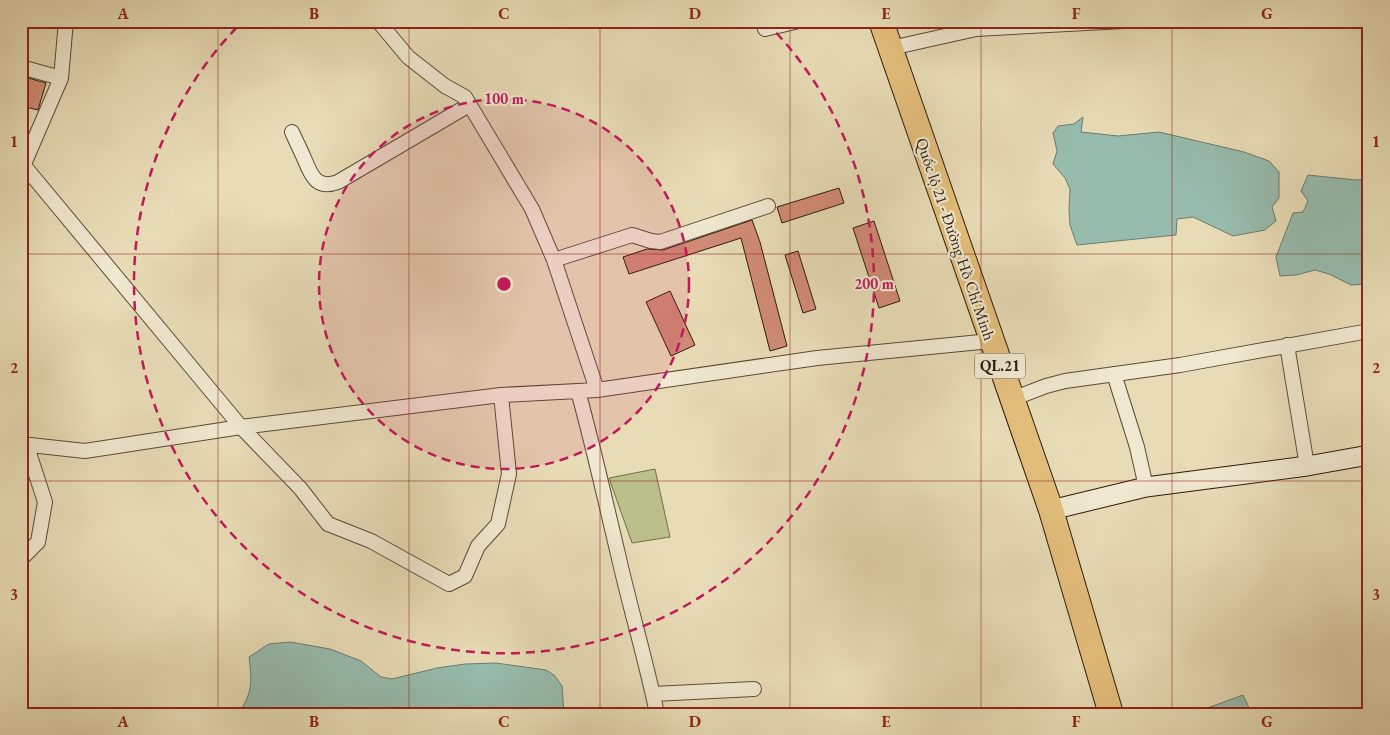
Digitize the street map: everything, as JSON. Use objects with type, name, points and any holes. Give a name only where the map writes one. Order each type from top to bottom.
[{"type":"highway","name":"Quốc lộ 21 - Đường Hồ Chí Minh","points":[[881,21],[1051,510],[1111,714]]},
{"type":"street","points":[[66,21],[61,78],[23,163],[241,427],[300,488],[328,524],[371,541],[449,584],[465,576],[478,546],[498,524],[509,474],[500,394]]},
{"type":"street","points":[[378,21],[408,57],[446,86],[465,97],[532,209],[554,260],[597,390]]},
{"type":"street","points":[[766,29],[799,21]]},
{"type":"street","points":[[891,48],[976,28],[1124,21]]},
{"type":"street","points":[[21,67],[61,78]]},
{"type":"street","points":[[292,132],[312,177],[322,184],[330,185],[469,105]]},
{"type":"street","points":[[554,260],[632,235],[660,242],[768,206]]},
{"type":"street","points":[[1012,400],[1046,386],[1065,382],[1180,365],[1369,331]]},
{"type":"street","points":[[21,559],[38,542],[45,502],[24,444],[85,451],[241,427],[500,394],[597,390],[817,358],[991,341]]},
{"type":"street","points":[[1287,345],[1307,466]]},
{"type":"street","points":[[1114,374],[1137,446],[1146,487]]},
{"type":"street","points":[[578,391],[644,654],[656,714]]},
{"type":"street","points":[[1051,510],[1146,487],[1307,466],[1369,455]]},
{"type":"street","points":[[653,694],[754,689]]},
{"type":"green space","points":[[655,469],[670,537],[632,543],[609,478]]},
{"type":"shaded area","points":[[1083,117],[1081,132],[1118,136],[1159,132],[1244,152],[1269,161],[1279,172],[1279,198],[1272,207],[1276,221],[1265,230],[1233,236],[1193,217],[1177,219],[1176,235],[1077,245],[1070,225],[1070,189],[1065,178],[1053,164],[1057,151],[1053,133],[1058,126],[1074,124]]},
{"type":"shaded area","points":[[1308,175],[1356,180],[1369,179],[1369,284],[1351,285],[1329,274],[1315,270],[1296,275],[1280,276],[1276,257],[1293,213],[1303,212],[1308,201],[1301,191]]},
{"type":"shaded area","points":[[290,642],[330,649],[361,661],[381,677],[392,679],[437,668],[465,664],[496,663],[546,670],[554,675],[562,686],[564,714],[238,714],[249,693],[251,673],[249,657],[269,644]]},
{"type":"shaded area","points":[[1243,695],[1252,714],[1191,714]]},
{"type":"building","points":[[21,76],[46,83],[38,110],[21,106]]},
{"type":"building","points":[[839,188],[844,203],[782,223],[777,207]]},
{"type":"building","points":[[752,220],[760,242],[787,346],[770,351],[741,238],[629,274],[623,257],[647,249],[663,250]]},
{"type":"building","points":[[874,221],[900,301],[879,308],[853,228]]},
{"type":"building","points":[[798,251],[816,309],[803,313],[785,255]]},
{"type":"building","points":[[670,291],[695,345],[671,356],[646,302]]}]
